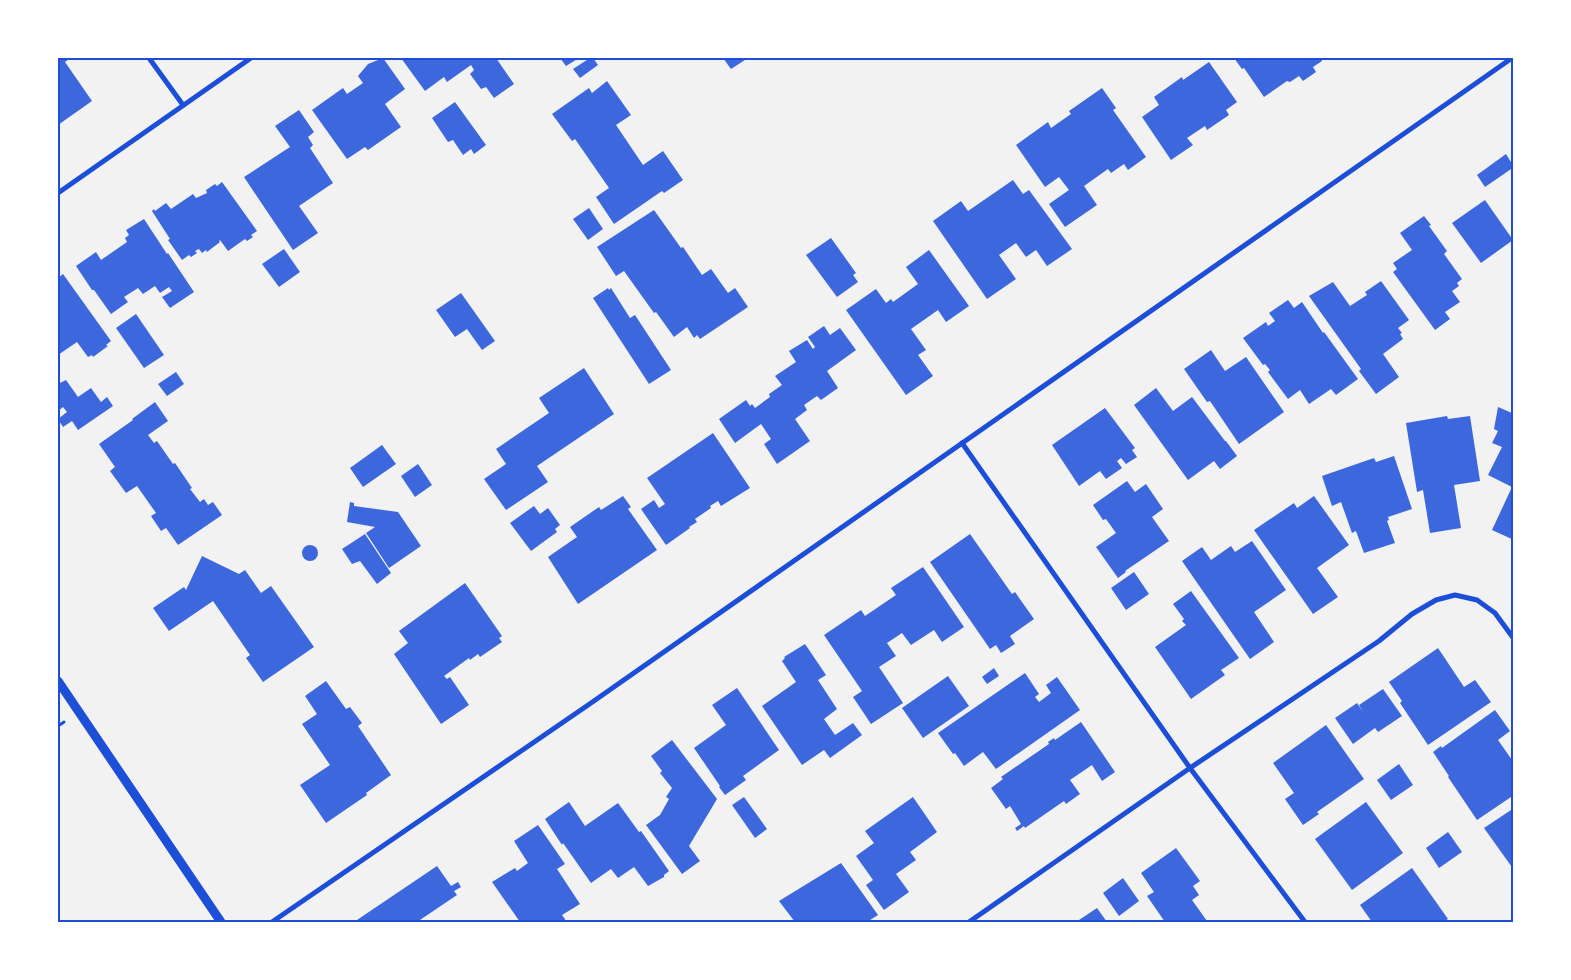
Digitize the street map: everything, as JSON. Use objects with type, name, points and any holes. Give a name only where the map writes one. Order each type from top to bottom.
[{"type":"street","points":[[150,58],[183,105]]},
{"type":"street","points":[[58,193],[251,58]]},
{"type":"street","points":[[272,922],[592,704],[1512,58]]},
{"type":"street","points":[[962,443],[1190,768],[1305,922]]},
{"type":"street","points":[[969,922],[1190,768],[1379,641],[1412,614],[1436,600],[1456,596],[1477,600],[1495,613],[1514,639]]},
{"type":"street","points":[[58,680],[221,922]]},
{"type":"building","points":[[58,58],[69,59],[65,62],[92,101],[58,125]]},
{"type":"building","points":[[383,58],[405,89],[385,104],[401,127],[368,150],[365,147],[347,159],[312,110],[343,88],[347,94],[363,83],[358,76],[368,64]]},
{"type":"building","points":[[401,58],[496,58],[514,84],[494,98],[486,87],[481,89],[470,74],[474,70],[471,65],[447,82],[444,77],[425,91]]},
{"type":"building","points":[[560,58],[579,58],[566,66]]},
{"type":"building","points":[[593,58],[598,65],[580,78],[573,69]]},
{"type":"building","points":[[723,58],[748,58],[731,69]]},
{"type":"building","points":[[1234,58],[1322,58],[1322,61],[1313,67],[1316,72],[1303,81],[1299,76],[1290,82],[1287,81],[1264,97],[1244,68],[1242,69]]},
{"type":"building","points":[[1209,62],[1237,102],[1226,110],[1229,115],[1207,130],[1205,126],[1187,138],[1193,145],[1171,160],[1142,117],[1159,105],[1154,97],[1182,77],[1183,80]]},
{"type":"building","points":[[607,81],[631,115],[616,125],[643,165],[663,151],[683,180],[664,193],[662,191],[614,224],[596,197],[609,188],[575,139],[572,141],[552,114],[589,88],[592,93]]},
{"type":"building","points":[[1102,88],[1116,108],[1113,110],[1146,157],[1128,170],[1124,164],[1111,173],[1108,169],[1084,186],[1097,205],[1065,227],[1049,204],[1069,190],[1059,177],[1045,187],[1016,145],[1048,122],[1051,128],[1071,114],[1069,111]]},
{"type":"building","points":[[455,102],[486,145],[474,154],[471,149],[463,155],[453,140],[448,142],[432,118]]},
{"type":"building","points":[[299,110],[314,132],[308,137],[313,145],[310,148],[333,183],[299,206],[318,233],[293,250],[244,177],[290,147],[275,126]]},
{"type":"building","points":[[1506,154],[1514,167],[1485,187],[1477,175]]},
{"type":"building","points":[[1013,180],[1023,194],[1029,190],[1072,249],[1047,266],[1036,250],[1026,257],[1016,243],[999,255],[1016,279],[987,299],[933,221],[961,201],[968,211]]},
{"type":"building","points":[[222,182],[257,231],[251,235],[253,237],[247,241],[245,239],[228,251],[220,240],[207,252],[206,250],[202,253],[199,249],[191,257],[189,255],[182,260],[152,211],[166,203],[171,209],[193,194],[196,198],[207,193],[206,190],[215,184],[217,186]]},
{"type":"building","points":[[1485,200],[1513,240],[1481,263],[1452,223]]},
{"type":"building","points":[[589,208],[603,229],[588,240],[573,219]]},
{"type":"building","points":[[654,210],[702,275],[711,269],[728,293],[735,288],[748,307],[700,339],[697,335],[694,338],[687,327],[674,337],[624,271],[616,276],[597,247]]},
{"type":"building","points":[[1424,216],[1447,251],[1444,254],[1462,279],[1457,283],[1459,286],[1452,291],[1460,302],[1445,312],[1450,319],[1435,330],[1393,272],[1397,269],[1393,263],[1412,250],[1400,233]]},
{"type":"building","points":[[144,219],[194,292],[170,308],[162,297],[172,291],[169,287],[160,293],[155,286],[143,294],[138,288],[124,297],[128,302],[111,314],[76,266],[96,252],[101,260],[127,242],[125,238],[129,235],[126,230]]},
{"type":"building","points":[[831,238],[856,273],[853,275],[858,282],[837,297],[806,255]]},
{"type":"building","points":[[284,249],[300,272],[279,287],[262,264]]},
{"type":"building","points":[[929,250],[969,306],[946,322],[938,310],[911,329],[926,350],[918,355],[933,376],[906,395],[846,310],[876,289],[886,303],[891,299],[893,302],[918,284],[906,267]]},
{"type":"building","points":[[63,274],[111,341],[106,345],[108,346],[93,357],[92,355],[88,357],[77,342],[58,355],[58,278]]},
{"type":"building","points":[[1381,281],[1409,320],[1398,328],[1402,333],[1400,334],[1403,339],[1383,354],[1399,377],[1376,394],[1359,371],[1361,369],[1309,296],[1333,282],[1350,306],[1367,295],[1365,292]]},
{"type":"building","points":[[608,288],[609,290],[611,288],[630,318],[635,315],[671,370],[649,384],[593,298]]},
{"type":"building","points":[[461,293],[495,341],[482,350],[467,329],[455,337],[436,310]]},
{"type":"building","points":[[1288,300],[1294,308],[1302,302],[1358,379],[1336,395],[1331,389],[1309,404],[1300,390],[1288,399],[1268,372],[1270,370],[1265,364],[1263,365],[1243,338],[1266,322],[1268,326],[1275,321],[1269,313]]},
{"type":"building","points":[[136,314],[164,355],[144,368],[116,328]]},
{"type":"building","points":[[824,326],[830,335],[840,328],[856,350],[827,371],[838,388],[821,400],[817,396],[804,405],[807,410],[795,419],[810,441],[777,464],[764,444],[771,439],[761,424],[735,443],[719,419],[746,400],[750,406],[752,404],[755,408],[770,397],[769,394],[782,385],[775,376],[796,362],[789,351],[807,340],[813,349],[815,347],[808,337]]},
{"type":"building","points":[[1211,350],[1225,371],[1246,357],[1284,412],[1239,444],[1210,401],[1207,402],[1184,369]]},
{"type":"building","points":[[584,368],[614,414],[537,466],[548,482],[506,510],[484,479],[506,464],[496,449],[549,413],[539,398]]},
{"type":"building","points":[[176,372],[184,384],[167,396],[158,384]]},
{"type":"building","points":[[66,380],[78,397],[91,388],[101,402],[107,397],[113,406],[78,430],[72,421],[63,427],[58,419],[67,412],[63,407],[58,411],[58,384]]},
{"type":"building","points":[[1156,388],[1173,411],[1192,397],[1237,456],[1220,469],[1214,461],[1188,480],[1134,405]]},
{"type":"building","points":[[155,402],[168,421],[148,435],[154,443],[157,441],[173,464],[175,463],[200,502],[204,499],[208,505],[213,502],[222,515],[178,545],[166,528],[161,531],[151,516],[156,513],[137,486],[126,493],[110,471],[115,467],[99,444]]},
{"type":"building","points":[[1498,407],[1512,413],[1514,410],[1514,540],[1492,530],[1512,487],[1488,475],[1502,447],[1492,443],[1498,431],[1494,429]]},
{"type":"building","points":[[1105,408],[1135,448],[1132,450],[1137,457],[1126,464],[1121,458],[1117,461],[1122,468],[1106,479],[1100,471],[1079,486],[1052,445]]},
{"type":"building","points":[[1447,416],[1448,419],[1470,416],[1480,481],[1454,485],[1461,528],[1430,533],[1423,490],[1417,492],[1406,423]]},
{"type":"building","points":[[713,433],[750,488],[721,506],[718,501],[710,506],[711,508],[695,519],[697,522],[666,545],[641,509],[654,500],[659,508],[665,504],[647,478]]},
{"type":"building","points":[[382,445],[396,464],[363,487],[350,468]]},
{"type":"building","points":[[1394,456],[1412,509],[1388,517],[1389,520],[1387,521],[1395,543],[1364,553],[1356,531],[1352,533],[1341,502],[1332,506],[1322,476],[1374,458],[1376,462]]},
{"type":"building","points":[[418,464],[432,485],[415,497],[401,476]]},
{"type":"building","points":[[1127,481],[1135,492],[1146,484],[1163,509],[1152,517],[1169,541],[1125,571],[1118,578],[1096,547],[1116,533],[1106,519],[1103,520],[1093,505]]},
{"type":"building","points":[[623,496],[631,507],[628,509],[657,550],[578,604],[548,557],[577,537],[570,527],[599,507],[601,510]]},
{"type":"building","points":[[1314,496],[1349,545],[1317,568],[1338,597],[1313,614],[1254,530],[1294,503],[1297,508]]},
{"type":"building","points":[[350,502],[354,503],[354,506],[398,512],[421,546],[389,568],[366,533],[375,527],[347,522]]},
{"type":"building","points":[[534,506],[540,514],[548,508],[560,525],[555,529],[557,532],[531,551],[510,523]]},
{"type":"building","points":[[365,534],[391,573],[377,584],[360,561],[352,564],[342,549]]},
{"type":"building","points":[[970,534],[1012,594],[1015,592],[1034,619],[1010,636],[1015,644],[1001,653],[996,645],[990,649],[930,562]]},
{"type":"building","points":[[1252,541],[1286,590],[1254,612],[1274,642],[1250,659],[1182,561],[1202,547],[1211,560],[1231,546],[1235,552]]},
{"type":"building","points":[[307,545],[313,545],[318,550],[316,559],[307,561],[302,556],[302,550]]},
{"type":"building","points":[[202,556],[239,574],[245,570],[261,593],[271,586],[314,647],[263,682],[246,658],[250,655],[213,601],[169,631],[153,608],[184,587],[186,590]]},
{"type":"building","points":[[923,567],[964,627],[942,642],[934,630],[911,645],[902,633],[887,643],[896,656],[879,667],[903,703],[871,724],[853,697],[862,691],[824,635],[861,610],[865,616],[896,595],[891,588]]},
{"type":"building","points":[[1134,572],[1149,594],[1126,610],[1111,588]]},
{"type":"building","points":[[465,583],[502,636],[499,638],[502,642],[480,657],[478,654],[470,660],[469,658],[444,676],[447,679],[450,677],[469,705],[441,724],[394,654],[408,643],[399,631]]},
{"type":"building","points":[[1191,591],[1239,658],[1221,670],[1225,675],[1191,699],[1155,647],[1186,625],[1173,604]]},
{"type":"building","points":[[805,644],[826,675],[818,680],[837,709],[824,719],[835,735],[853,723],[862,735],[830,758],[824,750],[802,765],[762,706],[796,682],[782,661],[784,657]]},
{"type":"building","points":[[1438,648],[1464,687],[1475,680],[1491,702],[1428,745],[1400,703],[1402,701],[1389,682]]},
{"type":"building","points":[[994,668],[999,676],[987,684],[982,677]]},
{"type":"building","points":[[1025,673],[1039,694],[1035,697],[1039,702],[1051,693],[1046,685],[1057,677],[1080,710],[996,769],[983,752],[964,766],[938,733]]},
{"type":"building","points":[[948,676],[969,706],[923,738],[902,708]]},
{"type":"building","points":[[326,681],[346,709],[350,707],[362,723],[358,726],[391,775],[366,793],[367,795],[326,823],[300,785],[330,765],[302,724],[317,714],[305,696]]},
{"type":"building","points":[[737,688],[779,750],[743,776],[746,780],[725,795],[694,748],[726,725],[712,705]]},
{"type":"building","points":[[1383,689],[1402,716],[1378,732],[1375,728],[1353,744],[1335,718],[1357,703],[1363,712],[1359,705]]},
{"type":"building","points":[[1495,710],[1510,731],[1498,740],[1512,760],[1514,759],[1514,795],[1477,820],[1433,752],[1441,746],[1442,748]]},
{"type":"building","points":[[1081,722],[1115,772],[1102,781],[1092,765],[1070,780],[1080,794],[1066,804],[1064,801],[1025,828],[1024,826],[1017,831],[1015,828],[1021,824],[1010,806],[1006,809],[991,788],[1003,779],[1001,777],[1049,744],[1048,742],[1054,738],[1055,740]]},
{"type":"building","points":[[1326,725],[1364,779],[1317,812],[1319,814],[1303,825],[1285,799],[1294,793],[1273,763]]},
{"type":"building","points":[[672,740],[717,799],[689,846],[700,861],[682,874],[646,825],[660,815],[669,799],[666,797],[672,788],[660,773],[662,771],[651,756]]},
{"type":"building","points":[[1399,764],[1413,785],[1391,800],[1377,780]]},
{"type":"building","points":[[744,797],[767,829],[755,838],[732,805]]},
{"type":"building","points":[[913,797],[937,832],[910,852],[916,860],[896,874],[909,892],[884,910],[866,885],[873,880],[856,856],[874,843],[865,831]]},
{"type":"building","points":[[569,802],[585,826],[618,803],[639,832],[641,831],[669,871],[664,877],[648,886],[634,867],[618,878],[611,869],[591,883],[545,819]]},
{"type":"building","points":[[1366,802],[1403,853],[1352,890],[1315,839]]},
{"type":"building","points":[[1514,808],[1514,870],[1484,828]]},
{"type":"building","points":[[538,825],[565,864],[557,869],[580,904],[562,915],[565,922],[520,922],[492,882],[515,868],[517,871],[528,863],[514,841]]},
{"type":"building","points":[[1448,832],[1462,852],[1439,868],[1426,848]]},
{"type":"building","points":[[1176,848],[1200,881],[1193,886],[1199,895],[1192,900],[1207,921],[1205,922],[1165,922],[1147,896],[1154,892],[1141,873]]},
{"type":"building","points":[[841,863],[878,915],[867,922],[847,922],[845,920],[842,922],[795,922],[779,901]]},
{"type":"building","points":[[437,866],[451,886],[458,882],[461,887],[454,891],[457,895],[417,922],[354,922]]},
{"type":"building","points":[[1412,868],[1448,919],[1443,922],[1372,922],[1360,905]]},
{"type":"building","points":[[1123,878],[1139,901],[1119,916],[1103,893]]},
{"type":"building","points":[[1097,908],[1107,922],[1076,922]]}]
